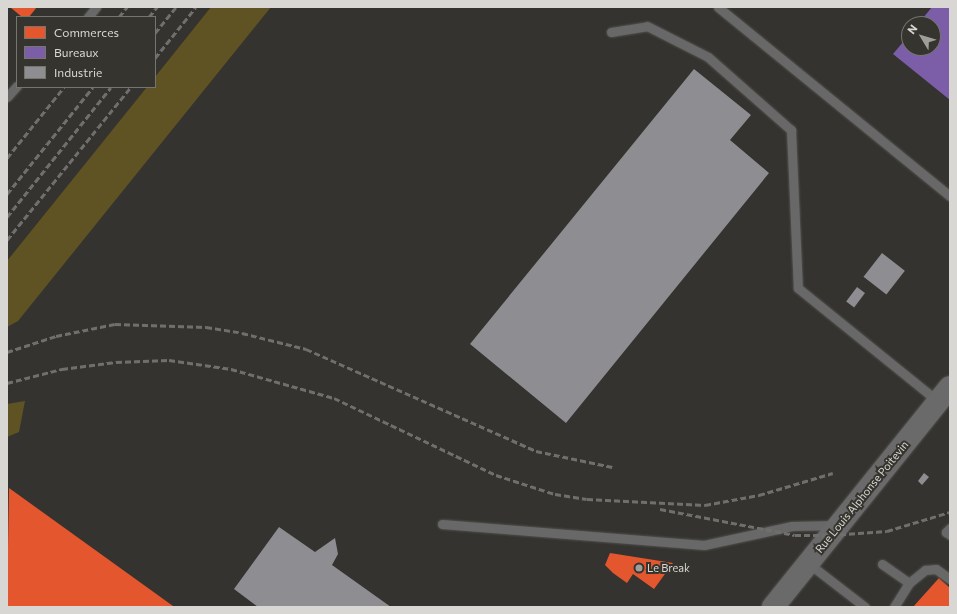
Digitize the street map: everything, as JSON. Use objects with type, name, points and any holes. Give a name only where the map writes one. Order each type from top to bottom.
[{"type":"street","name":"Rue Louis Alphonse Poitevin","points":[[773,607],[944,394]]},
{"type":"lane","points":[[89,16],[96,7]]},
{"type":"lane","points":[[718,7],[950,196]]},
{"type":"lane","points":[[611,32],[647,26],[708,57],[791,130],[798,288],[944,394]]},
{"type":"lane","points":[[7,97],[16,87]]},
{"type":"lane","points":[[442,524],[704,546],[792,526],[839,526]]},
{"type":"lane","points":[[950,528],[946,532],[950,535]]},
{"type":"lane","points":[[808,563],[864,607]]},
{"type":"lane","points":[[882,564],[909,583]]},
{"type":"lane","points":[[894,607],[909,583],[925,570],[936,569],[950,579]]},
{"type":"shaded area","points":[[211,7],[271,7],[18,321],[7,327],[7,261],[146,88],[156,88],[156,76]]},
{"type":"shaded area","points":[[25,401],[19,432],[7,437],[7,404]]},
{"type":"building: Commerces","points":[[10,7],[37,7],[30,16],[21,16]]},
{"type":"building: Commerces","points":[[9,488],[173,606],[7,607]]},
{"type":"building: Commerces","name":"Le Break","points":[[610,553],[673,563],[654,589],[633,574],[627,583],[613,573],[605,565]]},
{"type":"building: Commerces","points":[[939,578],[950,588],[950,607],[913,607]]},
{"type":"building: Bureaux","points":[[932,7],[950,7],[950,100],[893,54],[901,44],[901,56],[941,56],[941,16],[925,16]]},
{"type":"building: Industrie","points":[[694,69],[751,115],[730,140],[769,173],[566,423],[470,344]]},
{"type":"building: Industrie","points":[[882,253],[905,271],[886,294],[864,277]]},
{"type":"building: Industrie","points":[[857,287],[865,293],[854,307],[846,301]]},
{"type":"building: Industrie","points":[[924,473],[929,477],[922,485],[918,481]]},
{"type":"building: Industrie","points":[[279,527],[315,552],[335,538],[338,554],[332,565],[391,607],[258,607],[234,589]]},
{"type":"railway","points":[[120,16],[127,7]]},
{"type":"railway","points":[[150,16],[157,7]]},
{"type":"railway","points":[[156,32],[176,7]]},
{"type":"railway","points":[[156,57],[196,7]]},
{"type":"railway","points":[[7,158],[63,88]]},
{"type":"railway","points":[[7,194],[92,88]]},
{"type":"railway","points":[[7,217],[110,88]]},
{"type":"railway","points":[[7,240],[130,88]]},
{"type":"railway","points":[[7,352],[56,336],[115,324],[206,327],[242,333],[306,349],[536,451],[612,467]]},
{"type":"railway","points":[[7,383],[62,369],[116,362],[169,360],[231,369],[334,398],[496,475],[555,494],[587,499],[705,505],[759,495],[833,473]]},
{"type":"railway","points":[[660,509],[795,535],[831,535],[887,531],[950,512]]},
{"type":"place","name":"Le Break","points":[[639,568]]}]
